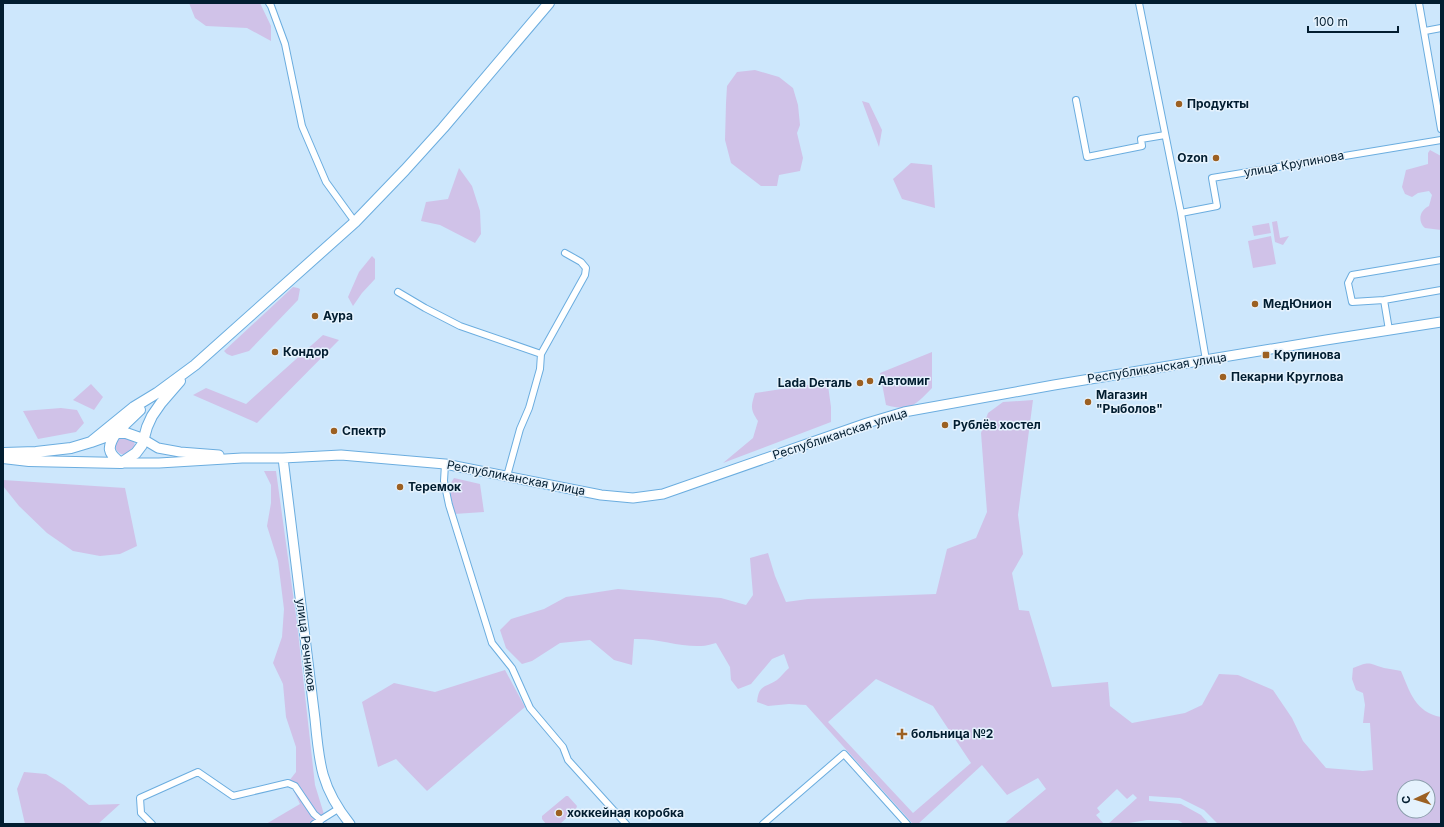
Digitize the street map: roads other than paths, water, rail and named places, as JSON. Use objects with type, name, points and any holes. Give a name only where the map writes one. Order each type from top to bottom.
[{"type":"main road","points":[[91,442],[134,407],[157,393],[195,365],[355,222],[443,128],[549,3]]},
{"type":"main road","points":[[147,441],[147,427],[161,403],[195,365]]},
{"type":"main road","points":[[121,462],[113,457],[110,450],[110,442],[116,433],[157,393]]},
{"type":"main road","points":[[3,453],[36,452],[71,448],[116,433],[126,433],[147,441]]},
{"type":"main road","points":[[3,458],[29,461],[121,462],[136,453],[147,441]]},
{"type":"street","points":[[269,3],[285,44],[302,126],[326,182],[355,222]]},
{"type":"street","points":[[1139,3],[1181,213],[1206,360]]},
{"type":"street","points":[[1419,3],[1439,103],[1441,129]]},
{"type":"street","points":[[1425,31],[1441,28]]},
{"type":"street","points":[[1076,100],[1087,157],[1142,146],[1141,139],[1165,135]]},
{"type":"street","name":"улица Крупинова","points":[[1181,213],[1217,206],[1212,178],[1441,140]]},
{"type":"street","points":[[506,476],[520,429],[529,408],[540,369],[541,354],[585,275],[586,268],[581,262],[565,252]]},
{"type":"street","points":[[1441,260],[1352,275],[1348,283],[1352,302],[1384,300],[1441,290]]},
{"type":"street","points":[[398,292],[460,326],[541,354]]},
{"type":"street","points":[[1384,300],[1389,330]]},
{"type":"street","name":"Республиканская улица","points":[[242,458],[283,458],[341,455],[445,464],[600,495],[633,498],[663,494],[867,422],[904,412],[1054,385],[1441,322]]},
{"type":"street","points":[[147,441],[158,448],[180,452],[242,458]]},
{"type":"street","points":[[121,462],[159,463],[242,458]]},
{"type":"street","name":"улица Речников","points":[[283,458],[319,760],[325,784],[338,809],[350,824]]},
{"type":"street","points":[[445,464],[444,481],[449,505],[492,642],[512,668],[530,708],[563,746],[568,760],[626,824]]},
{"type":"street","points":[[763,824],[771,821],[844,754],[906,824]]},
{"type":"street","points":[[152,824],[142,813],[140,798],[198,772],[233,796],[288,783],[295,786],[314,814],[321,820]]},
{"type":"street","points":[[314,824],[338,809]]},
{"type":"place","name":"Продукты","points":[[1179,104]]},
{"type":"place","name":"Ozon","points":[[1216,158]]},
{"type":"place","name":"МедЮнион","points":[[1255,304]]},
{"type":"place","name":"Аура","points":[[315,316]]},
{"type":"place","name":"Кондор","points":[[275,352]]},
{"type":"place","name":"Крупинова","points":[[1266,355]]},
{"type":"place","name":"Пекарни Круглова","points":[[1223,377]]},
{"type":"place","name":"Автомиг","points":[[870,381]]},
{"type":"place","name":"Lada Dеталь","points":[[860,383]]},
{"type":"place","name":"Магазин \"Рыболов\"","points":[[1088,402]]},
{"type":"place","name":"Рублёв хостел","points":[[945,425]]},
{"type":"place","name":"Спектр","points":[[334,431]]},
{"type":"place","name":"Теремок","points":[[400,487]]},
{"type":"place","name":"больница №2","points":[[902,734]]},
{"type":"place","name":"хоккейная коробка","points":[[559,813]]}]
